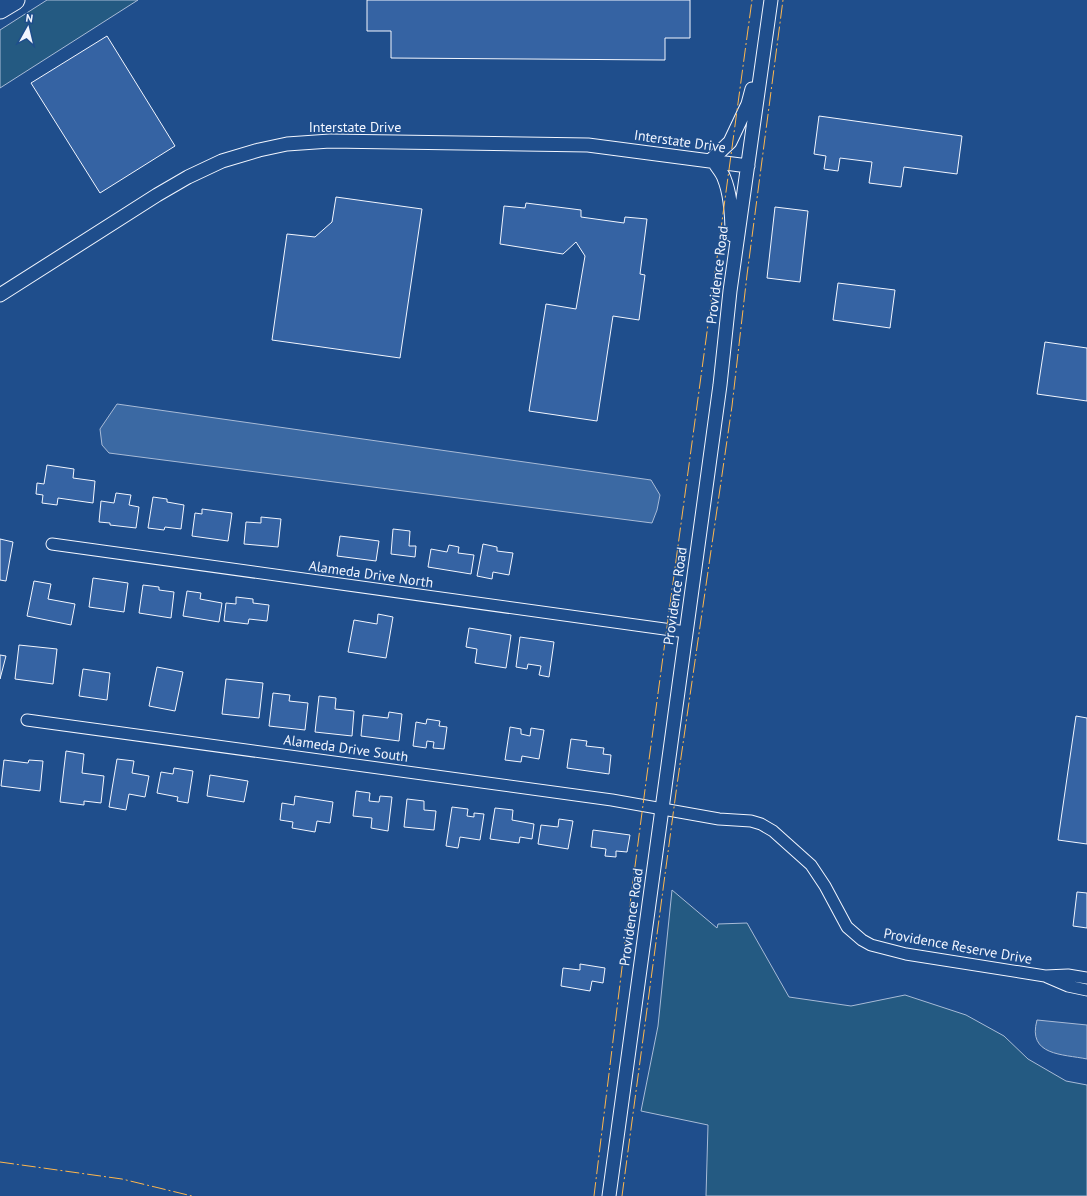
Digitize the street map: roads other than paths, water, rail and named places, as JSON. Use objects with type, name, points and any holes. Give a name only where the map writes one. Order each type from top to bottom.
[{"type":"highway","points":[[0,9],[15,0]]},
{"type":"street","name":"Providence Road","points":[[610,1196],[724,351],[730,291],[771,0]]},
{"type":"street","points":[[730,291],[732,224],[729,198],[724,178],[712,161],[730,142],[745,111],[766,39]]},
{"type":"street","name":"Interstate Drive","points":[[0,295],[188,176],[222,161],[259,150],[287,144],[330,141],[588,145],[748,166]]},
{"type":"street","name":"Alameda Drive North","points":[[52,544],[686,632]]},
{"type":"street","name":"Alameda Drive South","points":[[27,720],[612,800],[661,809]]},
{"type":"street","name":"Providence Reserve Drive","points":[[661,809],[719,819],[751,821],[761,824],[773,831],[811,866],[819,876],[847,927],[862,940],[871,945],[906,954],[1045,976],[1068,974],[1087,978]]},
{"type":"street","name":"Providence Reserve Drive","points":[[1045,976],[1068,986],[1087,990]]}]
